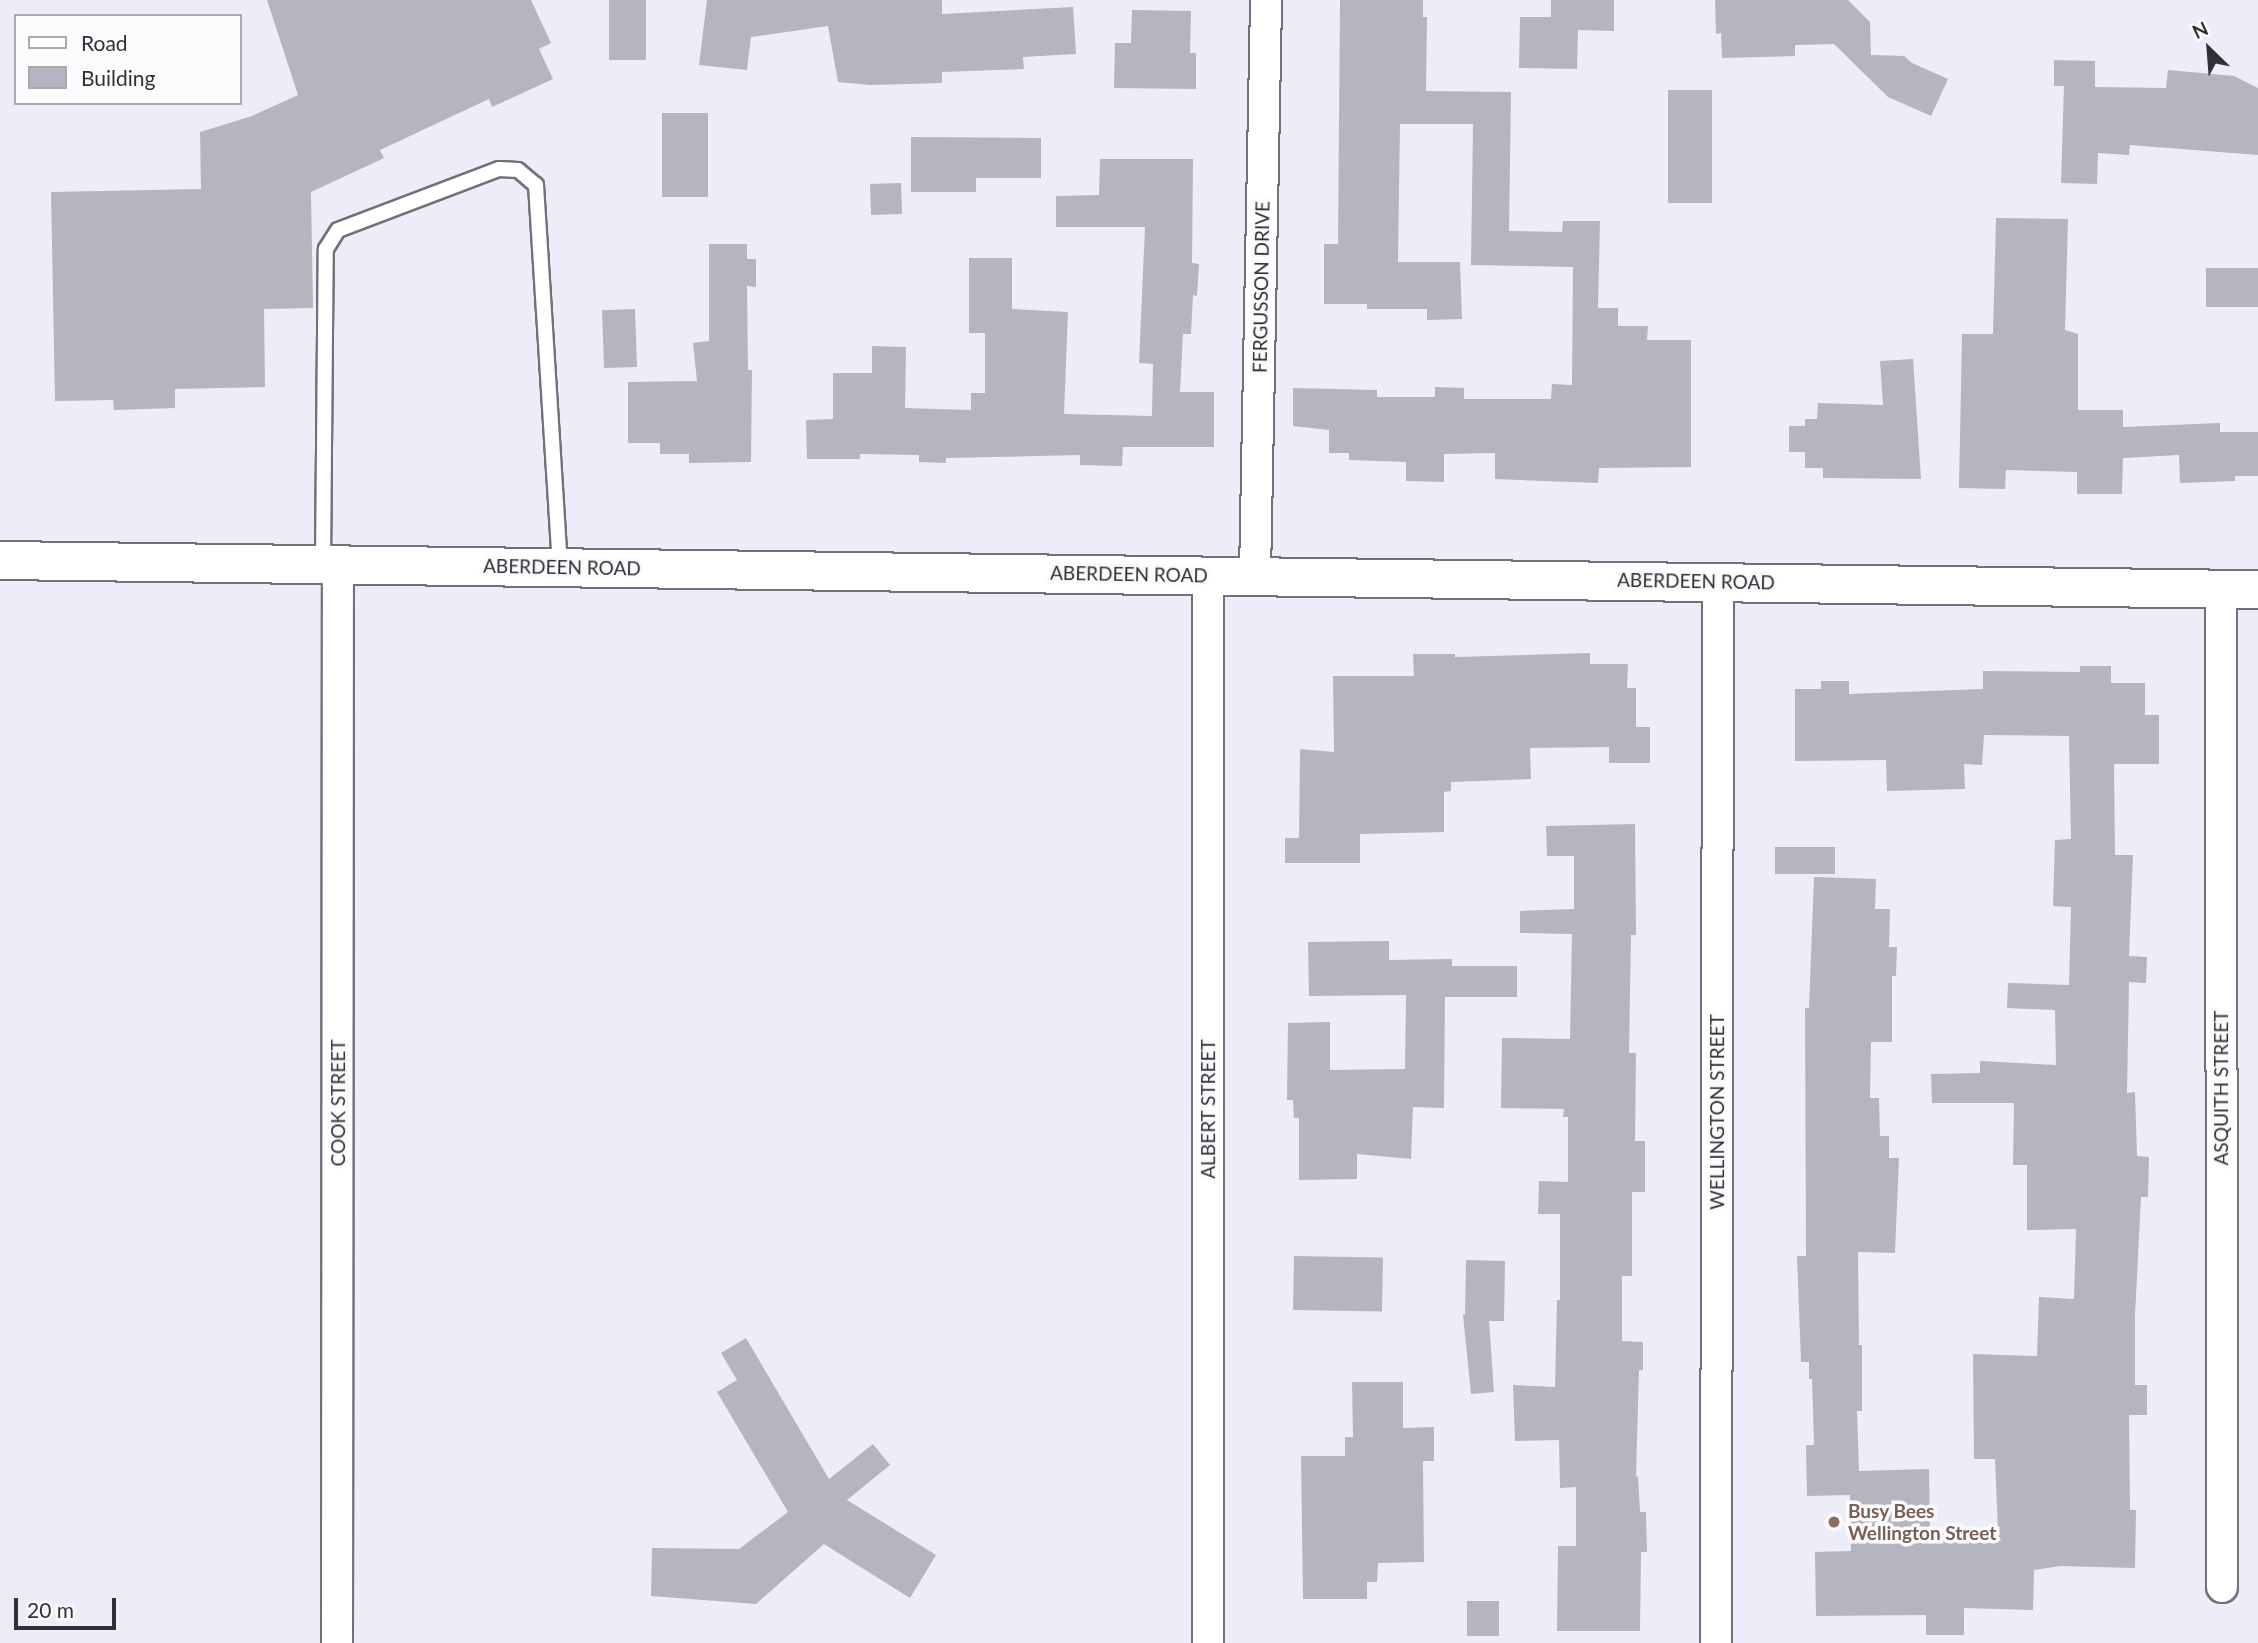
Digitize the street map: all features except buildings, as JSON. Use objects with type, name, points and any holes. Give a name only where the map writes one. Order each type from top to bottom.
[{"type":"street","name":"FERGUSSON DRIVE","points":[[1255,575],[1266,0]]},
{"type":"street","name":"ABERDEEN ROAD","points":[[0,561],[2258,589]]},
{"type":"street","name":"COOK STREET","points":[[331,564],[337,1643]]},
{"type":"street","name":"ALBERT STREET","points":[[1208,575],[1208,1643]]},
{"type":"street","name":"WELLINGTON STREET","points":[[1717,1643],[1718,581]]},
{"type":"street","name":"ASQUITH STREET","points":[[2221,588],[2222,1587]]},
{"type":"lane","points":[[331,564],[326,249],[338,230],[499,169],[518,170],[536,185],[561,567]]},
{"type":"place","name":"Busy Bees Wellington Street","points":[[1834,1522]]}]
